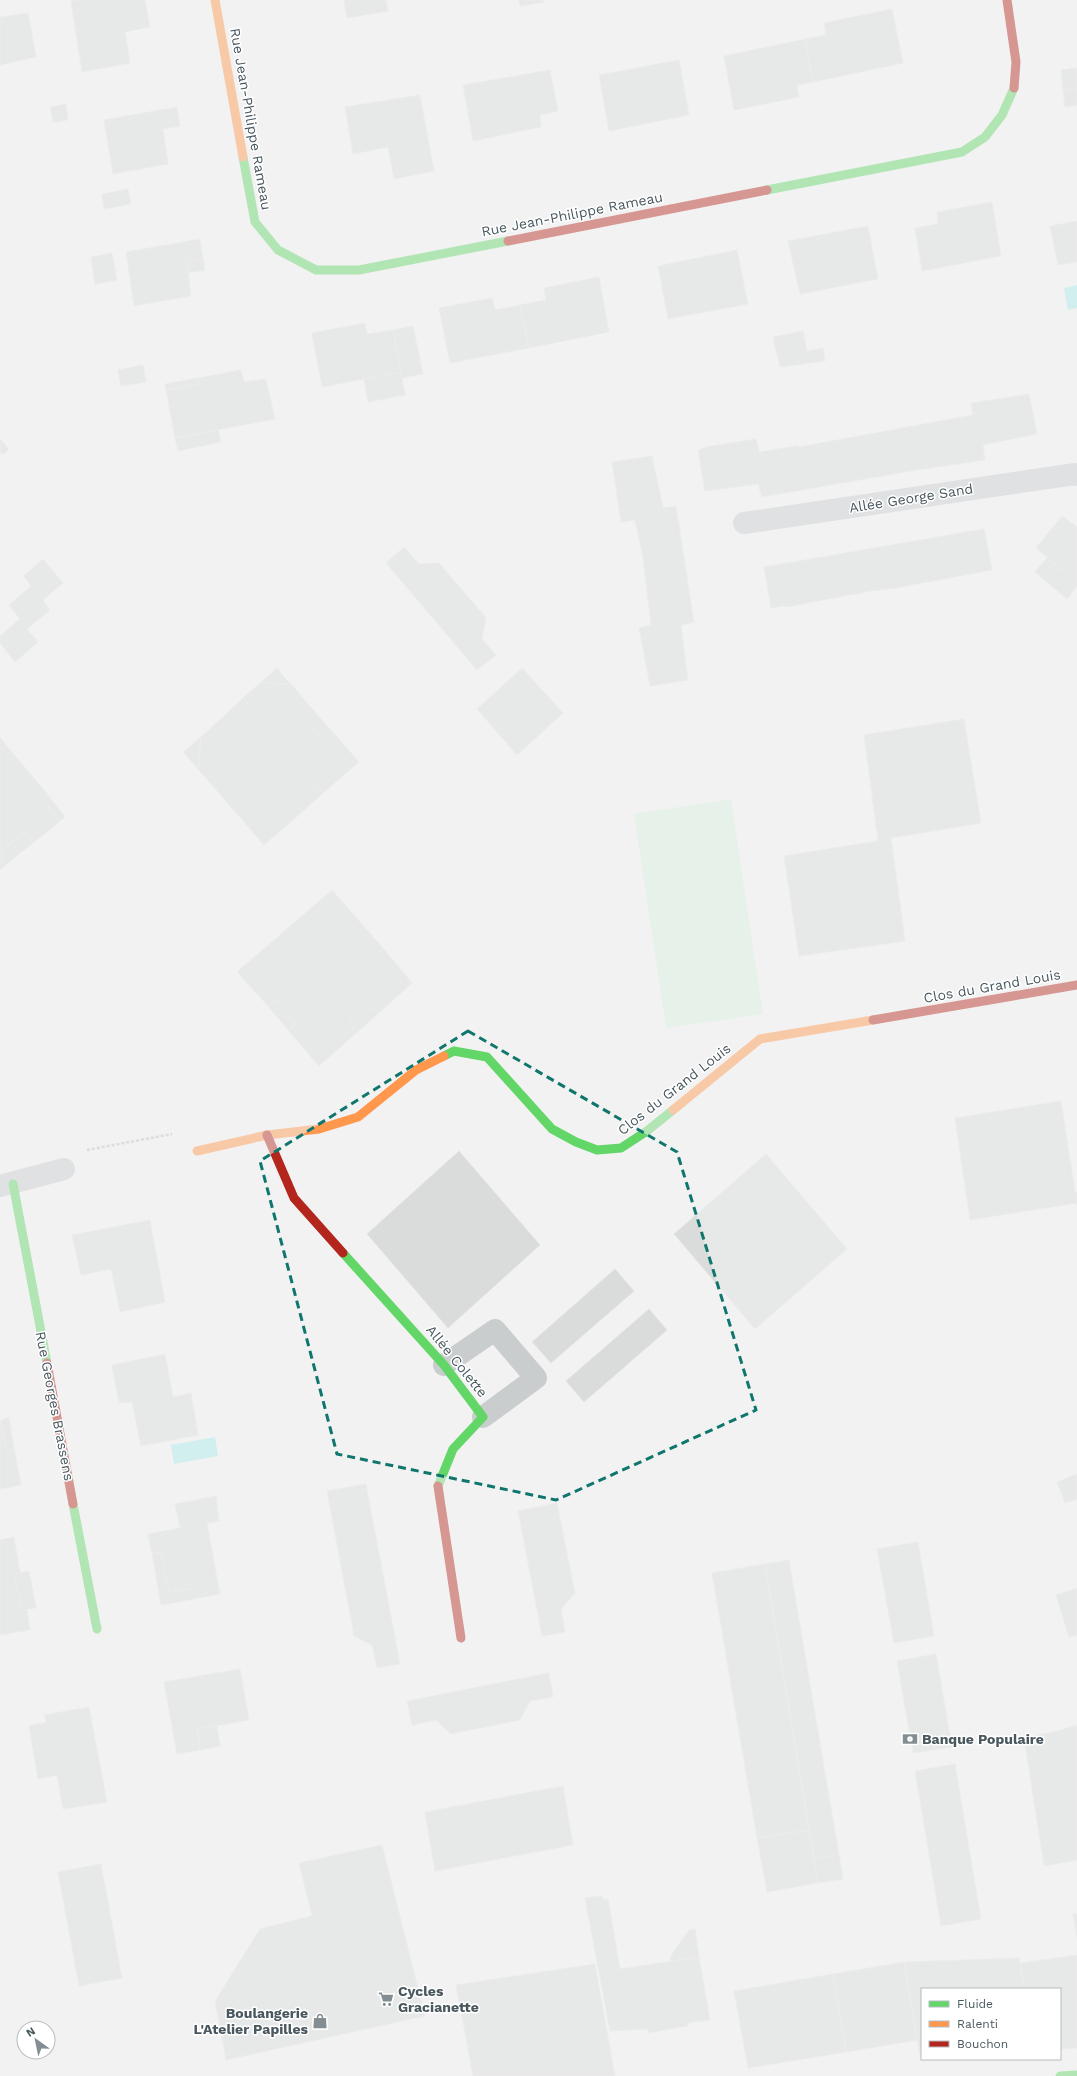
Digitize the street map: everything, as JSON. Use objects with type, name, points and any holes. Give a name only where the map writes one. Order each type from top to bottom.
[{"type":"street","name":"Rue Jean-Philippe Rameau","points":[[215,0],[256,222],[278,250],[316,270],[359,270],[962,152],[985,137],[1002,115],[1014,88],[1016,62],[1007,0]]},
{"type":"street","name":"Allée George Sand","points":[[744,523],[1075,474],[1077,475]]},
{"type":"street","name":"Clos du Grand Louis","points":[[197,1151],[267,1135],[319,1129],[358,1117],[416,1070],[454,1052],[487,1057],[552,1129],[597,1150],[621,1148],[647,1131],[760,1039],[1077,985]]},
{"type":"street","name":"Allée Colette","points":[[267,1135],[294,1198],[444,1365],[484,1416],[453,1449],[438,1486],[461,1638]]},
{"type":"street","name":"Rue Georges Brassens","points":[[64,1169],[6,1185],[97,1629]]},
{"type":"street","points":[[444,1365],[495,1330],[536,1378],[484,1416]]},
{"type":"street","points":[[1060,2076],[1077,2075]]},
{"type":"path","points":[[64,1169],[87,1149],[171,1133],[197,1151]]},
{"type":"highlighted area","points":[[468,1031],[677,1152],[756,1410],[556,1500],[337,1454],[260,1161]]},
{"type":"green space","points":[[731,799],[763,1014],[666,1028],[634,814]]},
{"type":"water","points":[[1077,285],[1077,308],[1068,310],[1064,288]]},
{"type":"water","points":[[215,1437],[218,1456],[174,1464],[171,1445]]},
{"type":"building","points":[[145,0],[150,27],[125,32],[130,63],[82,72],[71,1]]},
{"type":"building","points":[[344,0],[386,0],[388,11],[347,18]]},
{"type":"building","points":[[519,0],[543,0],[544,2],[520,6]]},
{"type":"building","points":[[892,9],[903,63],[813,82],[805,39],[826,35],[824,23]]},
{"type":"building","points":[[28,13],[36,57],[0,65],[0,17]]},
{"type":"building","points":[[805,39],[813,82],[797,85],[799,97],[734,110],[724,56]]},
{"type":"building","points":[[679,60],[689,115],[609,131],[599,75]]},
{"type":"building","points":[[1077,68],[1077,88],[1063,90],[1061,70]]},
{"type":"building","points":[[550,70],[558,111],[540,115],[541,127],[473,141],[463,85]]},
{"type":"building","points":[[1077,88],[1077,105],[1065,107],[1063,90]]},
{"type":"building","points":[[420,95],[434,171],[394,179],[388,147],[353,154],[345,107]]},
{"type":"building","points":[[66,104],[68,120],[53,122],[50,107]]},
{"type":"building","points":[[177,107],[180,126],[163,129],[168,164],[113,174],[104,120]]},
{"type":"building","points":[[128,189],[131,204],[104,209],[102,194]]},
{"type":"building","points":[[992,202],[1001,256],[922,271],[915,228],[938,224],[937,212]]},
{"type":"building","points":[[1077,221],[1077,262],[1058,265],[1050,226]]},
{"type":"building","points":[[868,226],[878,279],[800,294],[788,241]]},
{"type":"building","points":[[200,239],[203,258],[187,261],[191,296],[134,306],[126,252]]},
{"type":"building","points":[[737,250],[748,304],[668,319],[658,266]]},
{"type":"building","points":[[112,253],[117,280],[95,284],[91,257]]},
{"type":"building","points":[[203,258],[205,270],[188,273],[187,261]]},
{"type":"building","points":[[599,277],[609,332],[529,348],[520,305],[546,300],[544,288]]},
{"type":"building","points":[[492,298],[495,310],[520,305],[529,348],[450,363],[439,308]]},
{"type":"building","points":[[365,323],[367,334],[393,330],[401,372],[322,387],[312,333]]},
{"type":"building","points":[[413,326],[423,374],[402,378],[393,330]]},
{"type":"building","points":[[803,331],[807,351],[823,348],[825,361],[780,367],[773,337]]},
{"type":"building","points":[[143,365],[146,382],[121,386],[118,370]]},
{"type":"building","points":[[241,370],[244,382],[266,379],[275,419],[175,438],[166,390],[199,384],[198,378]]},
{"type":"building","points":[[401,372],[405,395],[368,402],[364,379]]},
{"type":"building","points":[[198,378],[199,384],[166,390],[165,384]]},
{"type":"building","points":[[1029,394],[1037,434],[983,445],[985,460],[917,470],[762,497],[758,484],[705,491],[698,450],[711,446],[756,439],[759,452],[797,446],[799,447],[973,415],[971,403]]},
{"type":"building","points":[[218,430],[221,442],[178,451],[175,438]]},
{"type":"building","points":[[0,439],[9,449],[3,455],[0,452]]},
{"type":"building","points":[[652,456],[663,508],[676,506],[694,622],[681,625],[688,680],[650,686],[639,628],[651,625],[643,558],[635,520],[621,522],[612,462]]},
{"type":"building","points":[[1062,516],[1077,527],[1077,583],[1036,548]]},
{"type":"building","points":[[984,529],[992,570],[786,607],[771,608],[764,567]]},
{"type":"building","points":[[404,547],[419,564],[439,563],[486,618],[482,639],[496,655],[477,670],[386,563]]},
{"type":"building","points":[[1047,558],[1077,583],[1077,586],[1067,599],[1035,572]]},
{"type":"building","points":[[43,559],[63,583],[43,600],[50,610],[27,629],[38,642],[15,662],[0,643],[0,636],[20,619],[9,605],[31,586],[24,576]]},
{"type":"building","points":[[277,668],[284,677],[292,685],[261,682]]},
{"type":"building","points":[[522,668],[563,713],[517,755],[477,709]]},
{"type":"building","points":[[261,682],[292,685],[308,704],[299,711],[321,737],[330,729],[359,762],[323,793],[316,785],[294,804],[301,813],[264,845],[198,769],[201,737],[223,717],[229,725],[250,706],[243,698]]},
{"type":"building","points":[[243,698],[250,706],[229,725],[223,717]]},
{"type":"building","points":[[308,704],[330,729],[321,737],[299,711]]},
{"type":"building","points":[[964,719],[981,823],[891,838],[905,941],[799,956],[784,856],[878,841],[864,735]]},
{"type":"building","points":[[0,737],[6,745],[1,750],[0,748]]},
{"type":"building","points":[[201,737],[198,769],[183,752]]},
{"type":"building","points":[[6,745],[48,795],[43,800],[60,821],[33,843],[24,832],[0,852],[0,748],[1,750]]},
{"type":"building","points":[[316,785],[323,793],[301,813],[294,804]]},
{"type":"building","points":[[48,795],[65,817],[60,821],[43,800]]},
{"type":"building","points":[[24,832],[33,843],[20,853],[11,842]]},
{"type":"building","points":[[11,842],[20,853],[6,865],[0,857],[0,852]]},
{"type":"building","points":[[0,857],[6,865],[0,870]]},
{"type":"building","points":[[332,890],[374,938],[365,946],[375,955],[383,948],[412,983],[379,1013],[366,1007],[350,1021],[354,1035],[319,1066],[288,1030],[296,1024],[276,1000],[268,1006],[237,972]]},
{"type":"building","points":[[374,938],[383,948],[375,955],[365,946]]},
{"type":"building","points":[[276,1000],[296,1024],[288,1030],[268,1006]]},
{"type":"building","points":[[366,1007],[379,1013],[354,1035],[350,1021]]},
{"type":"building","points":[[1061,1101],[1075,1192],[1077,1192],[1077,1203],[970,1220],[955,1118]]},
{"type":"building","points":[[459,1151],[540,1245],[448,1328],[367,1234]]},
{"type":"building","points":[[766,1154],[847,1249],[755,1329],[674,1234]]},
{"type":"building","points":[[150,1220],[165,1302],[120,1312],[111,1269],[81,1275],[72,1235]]},
{"type":"building","points":[[615,1269],[634,1291],[551,1363],[532,1342]]},
{"type":"building","points":[[649,1309],[667,1330],[584,1402],[566,1381]]},
{"type":"building","points":[[165,1354],[173,1397],[191,1393],[198,1435],[141,1446],[132,1402],[119,1403],[112,1365]]},
{"type":"building","points":[[9,1418],[14,1448],[6,1449],[1,1420]]},
{"type":"building","points":[[0,1420],[6,1449],[14,1448],[21,1485],[0,1489]]},
{"type":"building","points":[[1077,1474],[1077,1499],[1065,1503],[1057,1482]]},
{"type":"building","points":[[366,1484],[400,1664],[377,1668],[372,1645],[354,1636],[327,1491]]},
{"type":"building","points":[[216,1496],[219,1521],[207,1523],[220,1594],[199,1598],[196,1588],[169,1592],[161,1553],[152,1553],[148,1534],[180,1528],[175,1504]]},
{"type":"building","points":[[557,1503],[575,1593],[561,1609],[565,1632],[542,1636],[518,1511]]},
{"type":"building","points":[[14,1537],[20,1572],[14,1574],[22,1610],[27,1610],[30,1630],[0,1635],[0,1540]]},
{"type":"building","points":[[918,1542],[934,1636],[894,1643],[877,1549]]},
{"type":"building","points":[[152,1553],[161,1553],[169,1592],[196,1588],[199,1598],[161,1605]]},
{"type":"building","points":[[789,1560],[839,1855],[814,1859],[765,1564]]},
{"type":"building","points":[[765,1564],[809,1830],[757,1838],[712,1573]]},
{"type":"building","points":[[29,1571],[36,1608],[22,1610],[14,1574]]},
{"type":"building","points":[[1077,1588],[1077,1635],[1069,1637],[1056,1595]]},
{"type":"building","points":[[936,1654],[952,1747],[913,1753],[897,1661]]},
{"type":"building","points":[[240,1669],[249,1720],[197,1729],[200,1750],[177,1754],[164,1682]]},
{"type":"building","points":[[549,1673],[553,1697],[530,1701],[520,1720],[451,1734],[436,1720],[412,1725],[407,1701]]},
{"type":"building","points":[[89,1707],[107,1802],[63,1809],[57,1775],[38,1779],[29,1726],[47,1722],[44,1715]]},
{"type":"building","points":[[217,1725],[220,1746],[200,1750],[197,1729]]},
{"type":"building","points":[[1077,1725],[1077,1860],[1044,1866],[1024,1737],[1054,1732]]},
{"type":"building","points":[[955,1764],[981,1919],[941,1926],[915,1771]]},
{"type":"building","points":[[563,1786],[573,1845],[435,1871],[425,1812]]},
{"type":"building","points":[[809,1830],[818,1883],[767,1892],[757,1838]]},
{"type":"building","points":[[382,1845],[425,2016],[226,2060],[215,2001],[260,1929],[312,1916],[299,1863]]},
{"type":"building","points":[[839,1855],[843,1879],[818,1883],[814,1859]]},
{"type":"building","points":[[101,1864],[122,1978],[79,1986],[58,1872]]},
{"type":"building","points":[[602,1896],[603,1900],[608,1899],[620,1969],[699,1957],[710,2020],[688,2023],[688,2026],[648,2033],[648,2029],[610,2031],[585,1898]]},
{"type":"building","points":[[1073,1914],[1077,1914],[1077,1937]]},
{"type":"building","points":[[695,1929],[699,1957],[671,1961],[670,1957],[689,1930]]},
{"type":"building","points":[[1077,1955],[1077,2048],[1061,2049],[1061,1988],[1024,1988],[1020,1963]]},
{"type":"building","points":[[1019,1958],[1024,1988],[921,1988],[920,2055],[904,1962]]},
{"type":"building","points":[[904,1962],[917,2040],[846,2052],[833,1974]]},
{"type":"building","points":[[595,1964],[615,2076],[473,2076],[456,1985]]},
{"type":"building","points":[[833,1974],[846,2052],[748,2068],[734,1991]]},
{"type":"traffic: fast","points":[[767,190],[962,152],[985,137],[1002,115],[1014,88]]},
{"type":"traffic: fast","points":[[243,157],[255,222],[278,250],[316,270],[359,270],[508,241]]},
{"type":"traffic: fast","points":[[444,1056],[454,1051],[487,1057],[552,1129],[576,1142],[597,1150],[621,1148],[647,1131],[673,1110]]},
{"type":"traffic: fast","points":[[13,1184],[47,1363]]},
{"type":"traffic: fast","points":[[343,1253],[444,1365],[483,1417],[453,1449],[438,1486]]},
{"type":"traffic: fast","points":[[73,1504],[97,1629]]},
{"type":"traffic: fast","points":[[1060,2076],[1077,2075]]},
{"type":"traffic: slow","points":[[215,0],[243,157]]},
{"type":"traffic: slow","points":[[673,1110],[760,1039],[873,1020]]},
{"type":"traffic: slow","points":[[197,1151],[267,1135],[319,1129],[358,1117],[416,1070],[444,1056]]},
{"type":"traffic: jam","points":[[1007,0],[1016,62],[1014,88]]},
{"type":"traffic: jam","points":[[508,241],[767,190]]},
{"type":"traffic: jam","points":[[873,1020],[1077,985]]},
{"type":"traffic: jam","points":[[267,1135],[294,1198],[343,1253]]},
{"type":"traffic: jam","points":[[47,1363],[73,1504]]},
{"type":"traffic: jam","points":[[438,1486],[461,1638]]},
{"type":"place","name":"Banque Populaire","points":[[910,1739]]},
{"type":"place","name":"Cycles Gracianette","points":[[386,1999]]},
{"type":"place","name":"Boulangerie L'Atelier Papilles","points":[[320,2021]]}]
